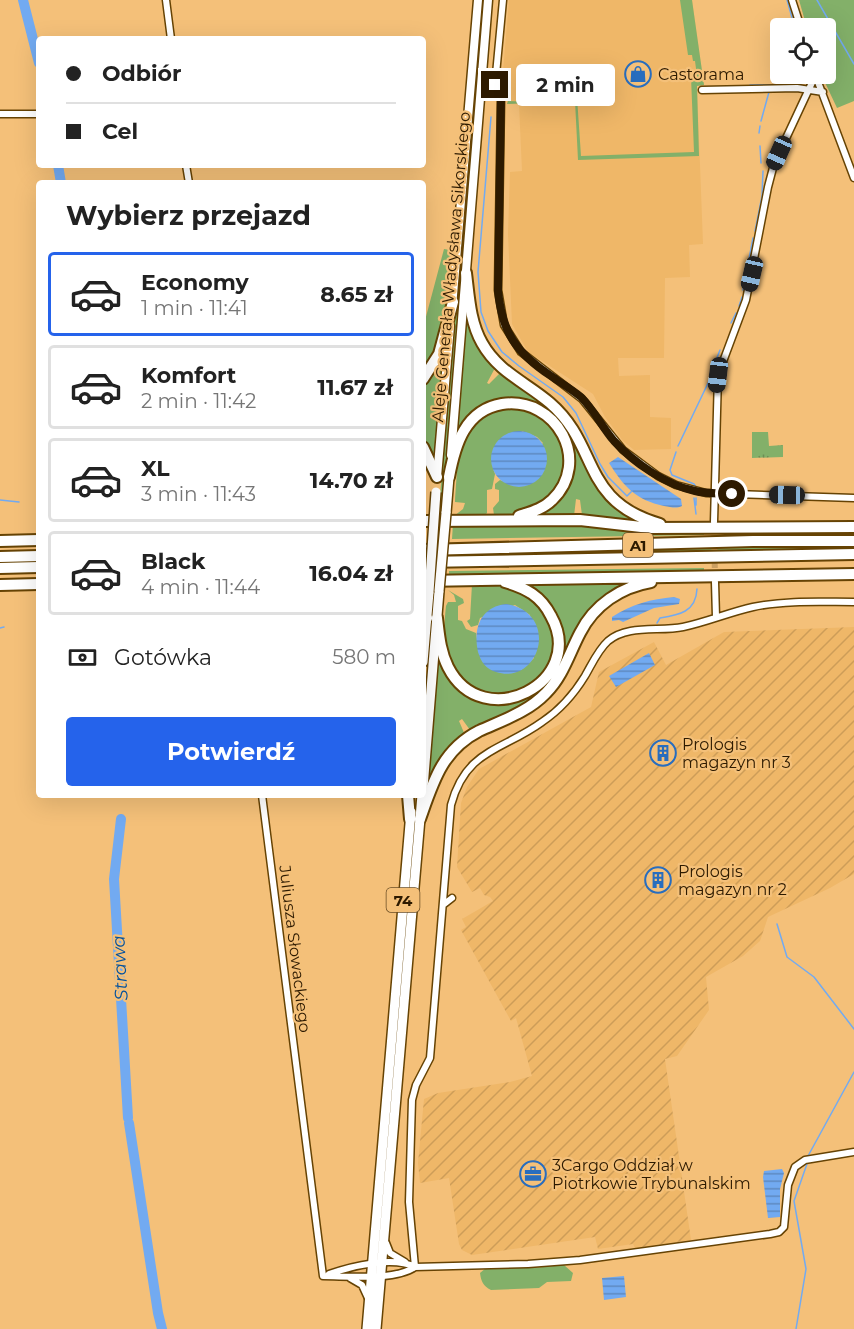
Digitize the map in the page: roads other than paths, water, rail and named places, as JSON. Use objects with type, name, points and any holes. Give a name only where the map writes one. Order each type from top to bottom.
[{"type":"highway","points":[[466,273],[472,320],[489,355],[516,379],[551,404],[566,420],[575,433],[597,479],[611,498],[636,516],[665,526],[681,528]]},
{"type":"highway","points":[[426,374],[439,354],[453,302]]},
{"type":"highway","points":[[449,477],[458,440],[471,419],[483,410],[498,405],[524,403],[546,413],[561,429],[566,440],[568,459],[565,481],[558,494],[543,507],[506,519]]},
{"type":"highway","points":[[426,453],[437,477]]},
{"type":"highway","points":[[426,520],[579,520],[651,528],[854,527]]},
{"type":"highway","points":[[0,541],[36,540]]},
{"type":"highway","name":"A1","points":[[426,550],[753,541],[854,541]]},
{"type":"highway","name":"A1","points":[[426,562],[854,554]]},
{"type":"highway","points":[[0,557],[36,556]]},
{"type":"highway","points":[[0,568],[36,567]]},
{"type":"highway","points":[[426,581],[854,574]]},
{"type":"highway","points":[[426,795],[434,777],[459,744],[478,732],[526,709],[557,681],[585,625],[604,602],[640,584],[678,577]]},
{"type":"highway","points":[[429,621],[447,666],[456,679],[470,692],[493,699],[509,698],[530,691],[541,682],[552,668],[558,643],[555,622],[547,609],[537,597],[524,588],[503,582],[477,580]]},
{"type":"highway","points":[[0,585],[36,584]]},
{"type":"highway","points":[[411,798],[415,819]]},
{"type":"highway","points":[[415,819],[424,798]]},
{"type":"main road","name":"Aleje Generała Władysława Sikorskiego","points":[[426,704],[429,592],[437,477],[478,0]]},
{"type":"main road","name":"Aleje Generała Władysława Sikorskiego","points":[[426,642],[429,621],[439,591],[488,0]]},
{"type":"main road","name":"74","points":[[376,1329],[376,1275],[387,1097],[415,819],[422,798]]},
{"type":"main road","name":"74","points":[[377,1263],[385,1233],[398,1095],[415,819]]},
{"type":"main road","name":"74","points":[[367,1329],[376,1275]]},
{"type":"street","points":[[166,0],[171,36]]},
{"type":"street","points":[[503,0],[495,85],[501,98],[498,291],[504,325],[521,352],[582,399],[623,450],[658,476],[676,485],[694,491],[714,493],[854,498]]},
{"type":"street","points":[[792,0],[798,18]]},
{"type":"street","points":[[714,522],[718,375],[746,300],[770,175],[811,84]]},
{"type":"street","points":[[819,84],[854,178]]},
{"type":"street","points":[[702,90],[823,92]]},
{"type":"street","points":[[0,114],[36,114]]},
{"type":"street","points":[[715,582],[716,617]]},
{"type":"street","points":[[415,1267],[409,1202],[412,1100],[416,1085],[430,1058],[452,805],[458,785],[471,766],[486,754],[532,729],[555,712],[573,693],[601,648],[613,638],[626,632],[683,627],[742,609],[772,604],[854,602]]},
{"type":"street","name":"Juliusza Słowackiego","points":[[262,798],[323,1276]]},
{"type":"street","points":[[443,904],[452,898]]},
{"type":"street","points":[[385,1233],[390,1253],[415,1267],[580,1260],[701,1245],[774,1233],[784,1227],[788,1185],[795,1167],[807,1160],[854,1152]]},
{"type":"street","points":[[323,1276],[377,1263],[405,1263]]},
{"type":"street","points":[[323,1276],[376,1275],[408,1271],[415,1267]]},
{"type":"street","points":[[343,1276],[362,1285],[370,1304]]},
{"type":"water","points":[[514,431],[524,431],[539,439],[545,448],[547,459],[545,470],[539,479],[524,487],[514,487],[503,482],[496,475],[491,464],[491,454],[496,443],[503,436]]},
{"type":"water","points":[[618,457],[681,499],[682,506],[673,508],[664,506],[638,496],[620,479],[609,463]]},
{"type":"water","points":[[674,597],[680,599],[679,604],[654,608],[623,622],[612,621],[612,617],[634,605]]},
{"type":"water","points":[[506,604],[523,610],[534,620],[539,633],[538,647],[533,659],[524,669],[511,673],[492,671],[487,667],[479,656],[477,643],[478,627],[484,614],[497,606]]},
{"type":"water","points":[[649,653],[655,665],[616,687],[609,676]]},
{"type":"water","points":[[782,1169],[784,1173],[780,1189],[780,1217],[768,1218],[764,1171]]},
{"type":"water","points":[[624,1276],[626,1297],[604,1300],[602,1278]]},
{"type":"waterway","name":"Strawa","points":[[23,0],[36,51]]},
{"type":"waterway","points":[[787,0],[792,18]]},
{"type":"waterway","points":[[817,0],[854,64]]},
{"type":"waterway","points":[[750,85],[780,84]]},
{"type":"waterway","points":[[761,121],[769,92]]},
{"type":"waterway","points":[[491,117],[478,272],[481,312],[488,331],[502,352],[563,397],[576,413],[608,477],[627,496],[632,491]]},
{"type":"waterway","points":[[759,133],[760,126]]},
{"type":"waterway","points":[[760,146],[761,163]]},
{"type":"waterway","name":"Strawa","points":[[58,168],[60,180]]},
{"type":"waterway","points":[[755,231],[762,196],[763,171]]},
{"type":"waterway","points":[[748,264],[753,238]]},
{"type":"waterway","points":[[743,290],[747,270]]},
{"type":"waterway","points":[[739,306],[742,297]]},
{"type":"waterway","points":[[731,323],[736,313]]},
{"type":"waterway","points":[[712,370],[720,350]]},
{"type":"waterway","points":[[678,446],[710,379]]},
{"type":"waterway","points":[[676,452],[670,470],[672,475],[696,487]]},
{"type":"waterway","points":[[694,498],[696,514]]},
{"type":"waterway","points":[[696,498],[696,505]]},
{"type":"waterway","points":[[0,500],[19,502]]},
{"type":"waterway","points":[[657,623],[660,618],[680,614],[690,607],[696,597],[697,589]]},
{"type":"waterway","points":[[0,628],[4,627]]},
{"type":"waterway","name":"Strawa","points":[[121,819],[114,879],[128,1118]]},
{"type":"waterway","points":[[777,924],[787,957],[814,977],[854,1029]]},
{"type":"waterway","points":[[808,1156],[854,1072]]},
{"type":"waterway","name":"Strawa","points":[[129,1123],[162,1329]]},
{"type":"waterway","points":[[796,1329],[806,1269],[794,1201],[808,1161]]},
{"type":"tunnel","points":[[714,526],[715,579]]},
{"type":"place","name":"Castorama","points":[[638,74]]},
{"type":"place","name":"Prologis magazyn nr 3","points":[[663,753]]},
{"type":"place","name":"Prologis magazyn nr 2","points":[[658,880]]},
{"type":"place","name":"3Cargo Oddział w Piotrkowie Trybunalskim","points":[[533,1174]]}]
